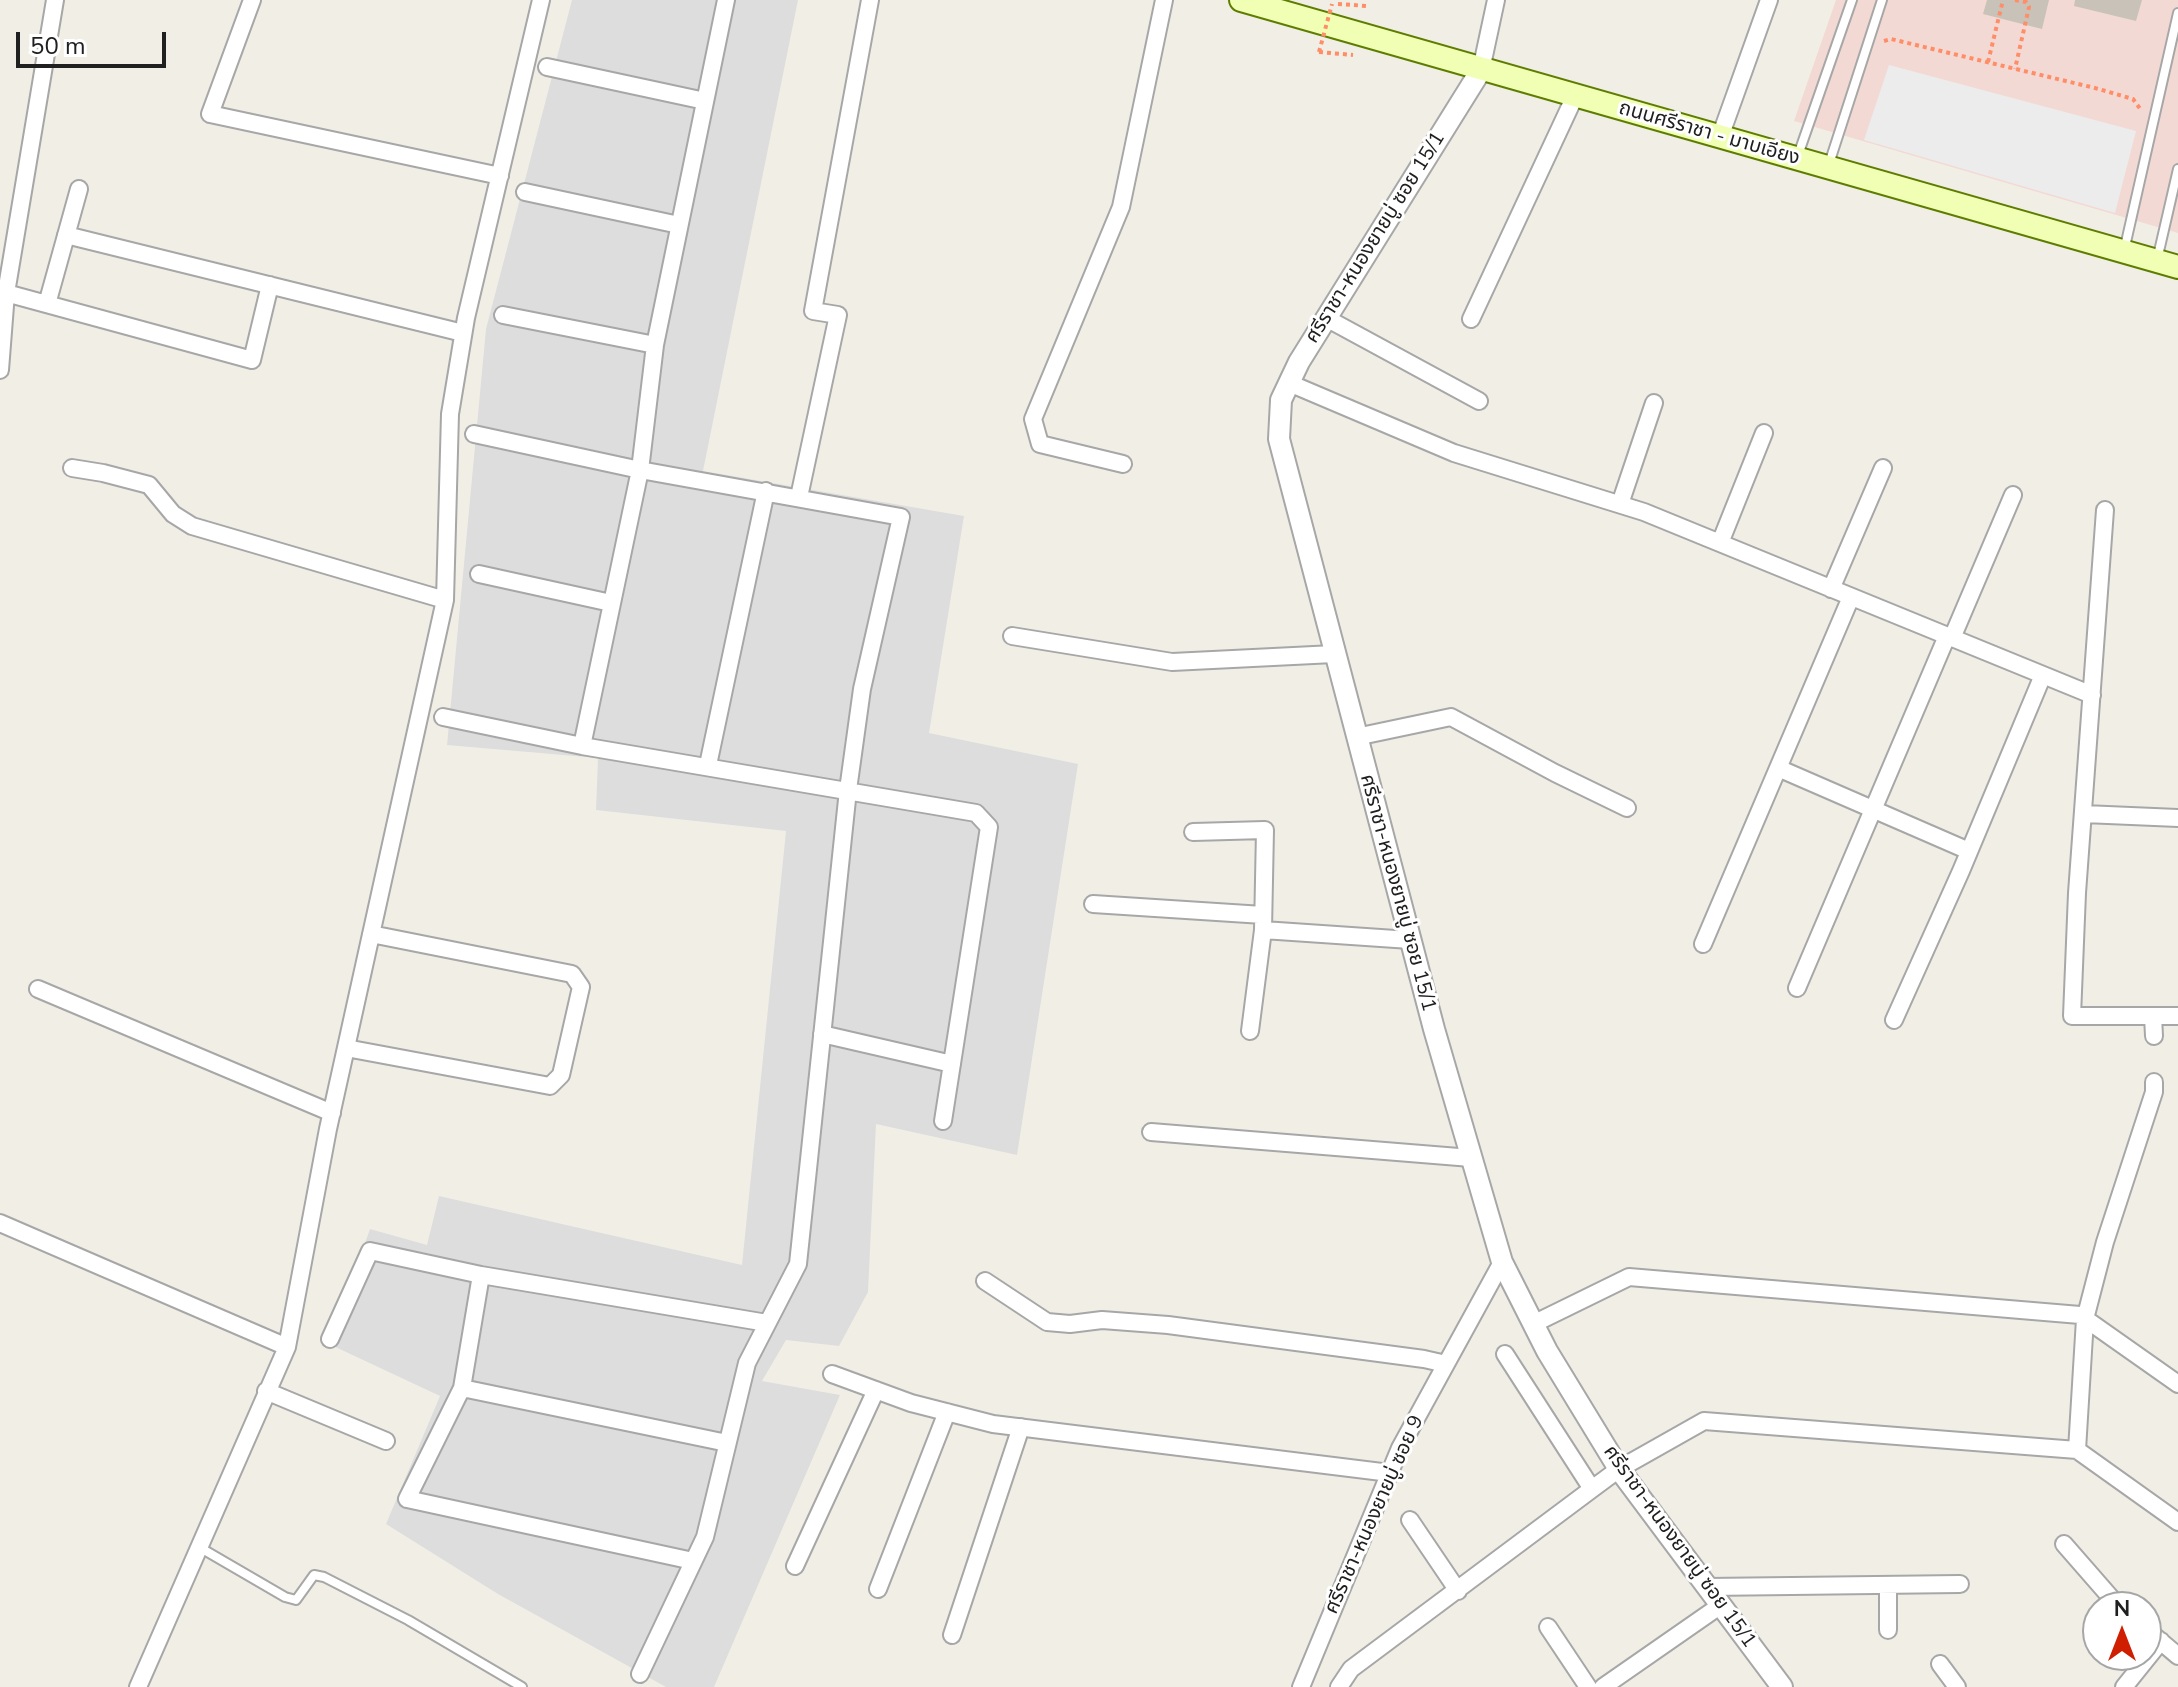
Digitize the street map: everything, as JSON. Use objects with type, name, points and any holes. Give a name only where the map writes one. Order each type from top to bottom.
[{"type":"main road","name":"ถนนศรีราชา - มาบเอียง","points":[[1241,0],[1294,8],[1481,70],[2168,264]]},
{"type":"street","points":[[0,370],[6,293],[55,0]]},
{"type":"street","points":[[252,0],[210,114],[500,176]]},
{"type":"street","points":[[138,1687],[287,1347],[332,1113],[445,600],[450,414],[463,333],[541,0]]},
{"type":"street","points":[[582,746],[640,470],[655,345],[726,0]]},
{"type":"street","points":[[799,497],[838,315],[813,311],[870,0]]},
{"type":"street","points":[[1123,464],[1040,444],[1033,419],[1121,207],[1164,0]]},
{"type":"street","points":[[1481,70],[1496,0]]},
{"type":"street","points":[[1720,137],[1769,0]]},
{"type":"street","points":[[547,67],[705,101]]},
{"type":"street","name":"ศรีราชา-หนองยายบู่ ซอย 15/1","points":[[1481,70],[1299,362],[1281,400],[1279,439],[1410,940],[1502,1262],[1533,1324],[1619,1469],[1782,1687]]},
{"type":"street","points":[[1471,319],[1575,96]]},
{"type":"street","points":[[47,304],[79,189]]},
{"type":"street","points":[[525,192],[679,225]]},
{"type":"street","points":[[66,235],[463,333]]},
{"type":"street","points":[[6,293],[252,360],[270,285]]},
{"type":"street","points":[[503,315],[655,345]]},
{"type":"street","points":[[1326,318],[1479,401]]},
{"type":"street","points":[[1289,383],[1454,453],[1620,504],[2092,695]]},
{"type":"street","points":[[1620,504],[1654,403]]},
{"type":"street","points":[[1720,543],[1764,433]]},
{"type":"street","points":[[474,434],[640,470],[901,517],[862,689],[848,790],[798,1264],[747,1363],[705,1537],[640,1674]]},
{"type":"street","points":[[72,468],[149,485],[173,514],[192,526],[445,600]]},
{"type":"street","points":[[1831,589],[1883,468]]},
{"type":"street","points":[[708,765],[766,491]]},
{"type":"street","points":[[1797,988],[2013,495]]},
{"type":"street","points":[[2105,510],[2072,1016],[2178,1016]]},
{"type":"street","points":[[479,574],[611,603]]},
{"type":"street","points":[[1703,944],[1851,597]]},
{"type":"street","points":[[1012,636],[1172,662],[1334,654]]},
{"type":"street","points":[[1894,1020],[2043,675]]},
{"type":"street","points":[[443,717],[582,746],[976,813],[989,827],[943,1121]]},
{"type":"street","points":[[1356,737],[1451,717],[1627,808]]},
{"type":"street","points":[[1778,768],[1969,851]]},
{"type":"street","points":[[2084,814],[2178,818]]},
{"type":"street","points":[[1193,832],[1265,830],[1263,922],[1250,1031]]},
{"type":"street","points":[[1093,904],[1410,940]]},
{"type":"street","points":[[346,1048],[550,1086],[561,1075],[581,987],[572,974],[371,934]]},
{"type":"street","points":[[38,989],[332,1113]]},
{"type":"street","points":[[2153,1016],[2154,1036]]},
{"type":"street","points":[[822,1034],[952,1064]]},
{"type":"street","points":[[2077,1450],[2085,1319],[2105,1242],[2154,1092],[2154,1082]]},
{"type":"street","points":[[1151,1132],[1471,1158]]},
{"type":"street","points":[[0,1223],[287,1347]]},
{"type":"street","points":[[330,1339],[370,1251],[481,1275],[767,1323]]},
{"type":"street","name":"ศรีราชา-หนองยายบู่ ซอย 9","points":[[1301,1687],[1400,1448],[1502,1262]]},
{"type":"street","points":[[481,1275],[462,1388],[407,1499],[693,1561]]},
{"type":"street","points":[[1533,1324],[1629,1277],[2080,1315],[2176,1378]]},
{"type":"street","points":[[985,1281],[1047,1322],[1070,1324],[1102,1320],[1168,1325],[1446,1364]]},
{"type":"street","points":[[1505,1354],[1592,1489]]},
{"type":"street","points":[[832,1374],[911,1403],[993,1424],[1390,1473]]},
{"type":"street","points":[[462,1388],[727,1443]]},
{"type":"street","points":[[795,1566],[876,1390]]},
{"type":"street","points":[[266,1391],[386,1441]]},
{"type":"street","points":[[878,1589],[947,1412]]},
{"type":"street","points":[[1339,1687],[1351,1669],[1619,1469],[1704,1421],[2077,1450],[2178,1522]]},
{"type":"street","points":[[952,1635],[1021,1427]]},
{"type":"street","points":[[1410,1520],[1458,1591]]},
{"type":"street","points":[[2064,1544],[2105,1591]]},
{"type":"street","points":[[1707,1587],[1960,1584]]},
{"type":"street","points":[[1888,1585],[1888,1630]]},
{"type":"street","points":[[1603,1687],[1721,1605]]},
{"type":"street","points":[[1548,1627],[1588,1687]]},
{"type":"street","points":[[2162,1642],[2178,1656]]},
{"type":"street","points":[[1940,1664],[1957,1687]]},
{"type":"street","points":[[2124,1687],[2137,1671]]},
{"type":"lane","points":[[1797,159],[1852,0]]},
{"type":"lane","points":[[1828,168],[1882,0]]},
{"type":"lane","points":[[2124,252],[2178,13]]},
{"type":"lane","points":[[2168,264],[2178,169]]},
{"type":"lane","points":[[198,1547],[285,1597],[296,1600],[314,1575],[324,1577],[408,1620],[522,1687]]},
{"type":"path","points":[[1988,62],[2003,0]]},
{"type":"path","points":[[2015,0],[2026,2],[2029,7],[2015,69]]},
{"type":"path","points":[[1353,55],[1319,52],[1332,4],[1367,6]]},
{"type":"path","points":[[1879,44],[1891,39],[2127,97],[2137,103],[2143,118]]},
{"type":"shaded area","points":[[572,0],[798,0],[703,471],[964,516],[929,733],[1078,764],[1017,1155],[876,1124],[868,1292],[839,1346],[786,1340],[762,1381],[840,1395],[714,1687],[666,1687],[498,1594],[386,1524],[440,1396],[329,1344],[370,1229],[427,1245],[439,1196],[742,1265],[786,831],[596,810],[598,758],[447,745],[486,329]]},
{"type":"shaded area","points":[[1836,0],[2178,0],[2178,233],[1794,121]]},
{"type":"shaded area","points":[[1889,65],[2136,131],[2115,213],[1864,140]]},
{"type":"building","points":[[1987,0],[2049,0],[2042,29],[1983,14]]},
{"type":"building","points":[[2075,0],[2142,0],[2136,21],[2074,6]]}]
